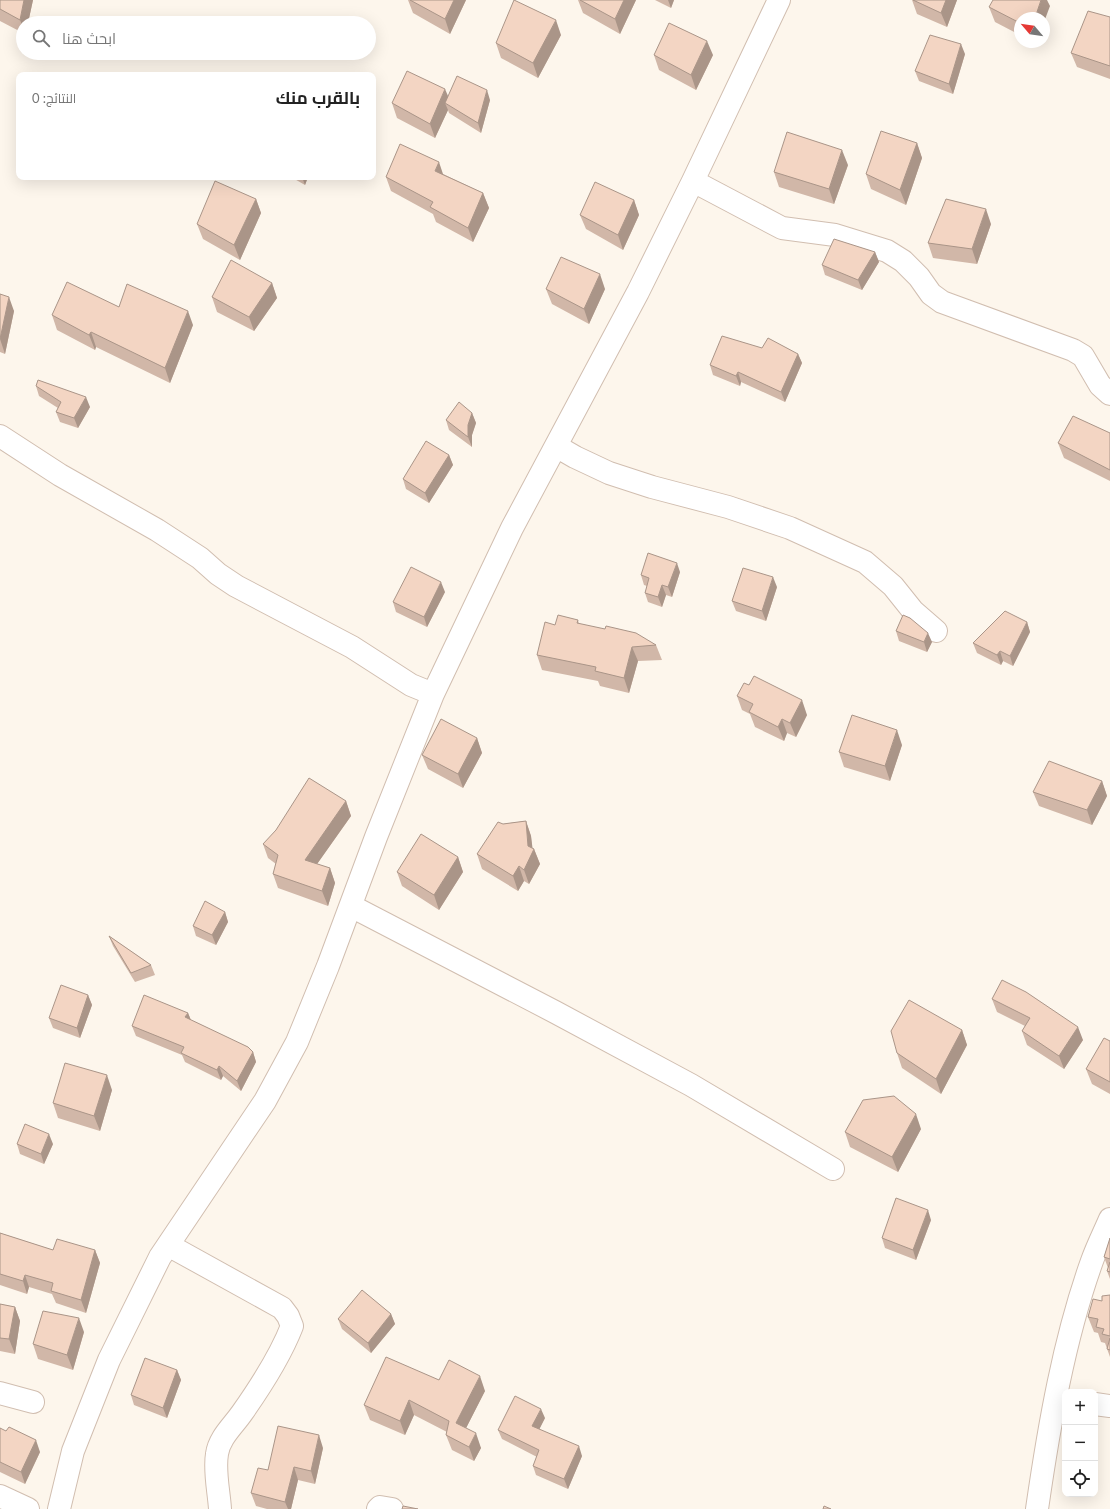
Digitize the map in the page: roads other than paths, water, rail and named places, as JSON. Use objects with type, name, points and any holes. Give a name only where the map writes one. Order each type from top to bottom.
[{"type":"street","points":[[59,1509],[73,1451],[110,1360],[160,1257],[265,1101],[297,1042],[328,966],[433,694],[512,528],[638,292],[693,181],[779,0]]},
{"type":"street","points":[[693,181],[782,228],[835,235],[887,252],[903,261],[919,277],[931,294],[942,302],[1073,350],[1082,356],[1100,385],[1110,394]]},
{"type":"street","points":[[0,436],[60,475],[157,530],[200,558],[218,574],[236,586],[352,647],[411,685],[433,694]]},
{"type":"street","points":[[556,446],[609,473],[652,487],[728,507],[783,526],[865,562],[892,586],[913,611],[936,632]]},
{"type":"street","points":[[351,906],[548,1008],[690,1085],[833,1169]]},
{"type":"street","points":[[1037,1509],[1050,1424],[1060,1400],[1074,1319],[1092,1260],[1110,1219]]},
{"type":"street","points":[[168,1245],[282,1308],[288,1316],[292,1326],[288,1338],[256,1392],[241,1415],[220,1442],[216,1466],[220,1509]]},
{"type":"street","points":[[0,1393],[33,1402]]},
{"type":"street","points":[[1098,1404],[1110,1406]]},
{"type":"street","points":[[0,1496],[28,1509]]},
{"type":"street","points":[[378,1509],[380,1507],[392,1509]]}]
